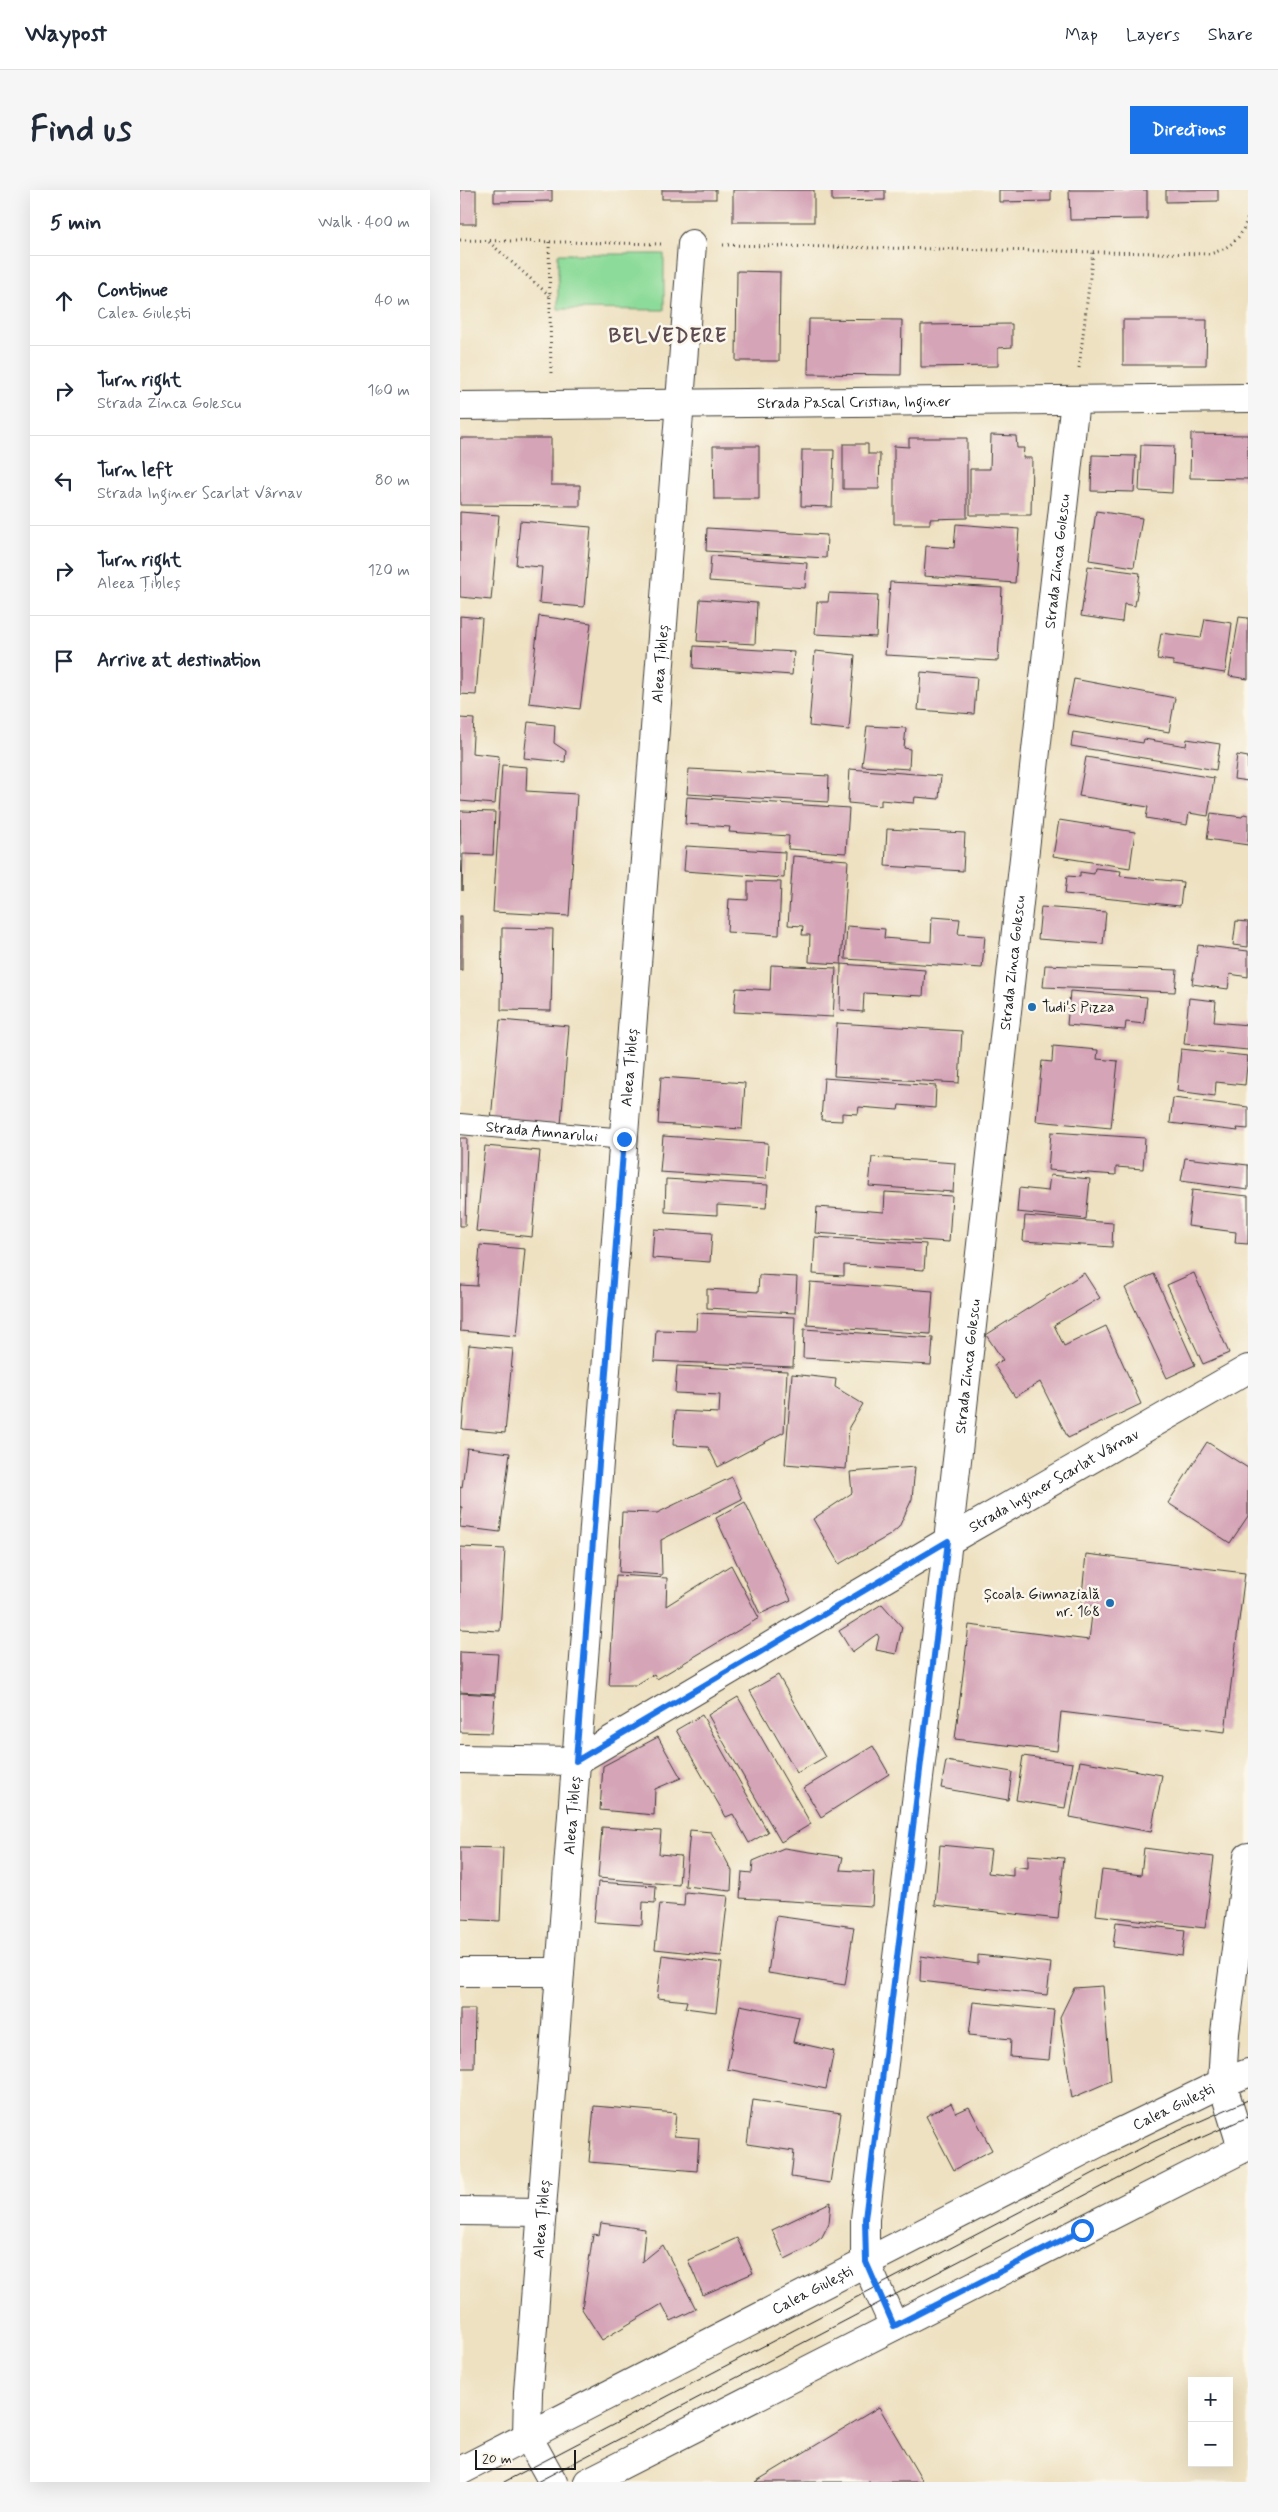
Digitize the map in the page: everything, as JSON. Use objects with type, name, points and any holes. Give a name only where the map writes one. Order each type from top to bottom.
[{"type":"street","name":"Aleea Țibleș","points":[[527,2435],[528,2392],[692,244]]},
{"type":"street","name":"Strada Pascal Cristian, Inginer","points":[[460,406],[1248,398]]},
{"type":"street","name":"Strada Zinca Golescu","points":[[894,2326],[866,2262],[866,2209],[948,1541],[1076,400]]},
{"type":"street","name":"Strada Inginer Scarlat Vârnav","points":[[576,1761],[948,1541],[1248,1370]]},
{"type":"street","points":[[460,1760],[576,1761]]},
{"type":"street","points":[[588,2482],[1245,2147],[1222,2082],[1225,2033],[1248,1857]]},
{"type":"street","points":[[460,1972],[560,1972]]},
{"type":"street","name":"Calea Giulești","points":[[460,2471],[527,2435],[1222,2082],[1248,2073]]},
{"type":"street","points":[[460,2212],[542,2212]]},
{"type":"street","points":[[527,2435],[553,2482]]},
{"type":"lane","name":"Strada Amnarului","points":[[460,1124],[624,1139]]},
{"type":"path","points":[[460,240],[1210,254],[1234,244],[1242,233],[1248,216]]},
{"type":"path","points":[[488,241],[550,296]]},
{"type":"path","points":[[549,242],[551,406]]},
{"type":"path","points":[[1076,400],[1093,252]]},
{"type":"green space","points":[[558,254],[664,254],[664,310],[558,309]]},
{"type":"building","points":[[460,190],[476,190],[476,224],[460,224]]},
{"type":"building","points":[[494,190],[552,190],[552,201],[494,202]]},
{"type":"building","points":[[662,190],[716,190],[716,199],[662,199]]},
{"type":"building","points":[[733,190],[814,190],[814,222],[733,222]]},
{"type":"building","points":[[832,190],[885,190],[885,200],[832,201]]},
{"type":"building","points":[[999,190],[1051,190],[1051,201],[999,202]]},
{"type":"building","points":[[1069,190],[1147,190],[1147,219],[1070,220]]},
{"type":"building","points":[[1166,190],[1218,190],[1218,201],[1166,202]]},
{"type":"building","points":[[737,271],[780,272],[779,361],[736,361]]},
{"type":"building","points":[[809,319],[902,320],[901,375],[808,374]]},
{"type":"building","points":[[1123,320],[1207,320],[1206,365],[1123,365]]},
{"type":"building","points":[[1012,324],[1012,347],[998,348],[998,366],[921,367],[921,325]]},
{"type":"building","points":[[1191,434],[1248,435],[1248,479],[1190,478]]},
{"type":"building","points":[[991,435],[1016,436],[1017,448],[1024,448],[1023,458],[1032,458],[1031,515],[970,515],[970,469],[990,469]]},
{"type":"building","points":[[460,438],[551,438],[551,485],[580,485],[580,506],[460,505]]},
{"type":"building","points":[[909,438],[967,438],[967,518],[930,519],[930,524],[894,524],[894,446],[909,447]]},
{"type":"building","points":[[843,444],[868,444],[868,454],[880,454],[879,489],[843,489]]},
{"type":"building","points":[[1141,445],[1174,446],[1172,493],[1139,491]]},
{"type":"building","points":[[713,446],[759,446],[759,499],[714,499]]},
{"type":"building","points":[[802,450],[834,450],[832,507],[801,506]]},
{"type":"building","points":[[1092,455],[1136,456],[1134,492],[1091,491]]},
{"type":"building","points":[[1096,511],[1142,518],[1134,567],[1089,560]]},
{"type":"building","points":[[460,512],[499,515],[491,600],[460,597]]},
{"type":"building","points":[[520,521],[591,527],[584,607],[539,603],[542,567],[516,565]]},
{"type":"building","points":[[956,524],[1019,529],[1015,583],[924,576],[926,546],[954,548]]},
{"type":"building","points":[[707,528],[827,535],[826,558],[706,551]]},
{"type":"building","points":[[711,556],[807,563],[805,588],[709,581]]},
{"type":"building","points":[[1088,566],[1140,573],[1135,606],[1124,604],[1122,622],[1081,616]]},
{"type":"building","points":[[890,582],[1002,588],[998,661],[885,655]]},
{"type":"building","points":[[829,593],[878,595],[876,637],[815,634],[817,602],[828,602]]},
{"type":"building","points":[[700,599],[757,603],[755,644],[697,641]]},
{"type":"building","points":[[460,616],[482,618],[476,695],[460,694]]},
{"type":"building","points":[[539,616],[591,623],[580,709],[529,703]]},
{"type":"building","points":[[1239,617],[1248,618],[1248,679],[1229,676]]},
{"type":"building","points":[[1205,619],[1232,623],[1225,673],[1173,665],[1173,661],[1157,659],[1161,633],[1201,638]]},
{"type":"building","points":[[694,646],[794,652],[792,675],[693,668]]},
{"type":"building","points":[[815,651],[855,655],[849,730],[809,726]]},
{"type":"building","points":[[921,672],[977,677],[974,714],[918,710]]},
{"type":"building","points":[[1074,679],[1175,698],[1169,732],[1067,714]]},
{"type":"building","points":[[460,718],[474,719],[472,753],[499,756],[495,804],[460,801]]},
{"type":"building","points":[[528,722],[555,725],[554,743],[566,751],[565,762],[524,758]]},
{"type":"building","points":[[867,726],[906,728],[904,748],[910,749],[909,769],[862,766]]},
{"type":"building","points":[[1073,732],[1143,743],[1144,739],[1186,746],[1187,739],[1220,744],[1216,770],[1071,746]]},
{"type":"building","points":[[1237,755],[1248,757],[1248,781],[1234,779]]},
{"type":"building","points":[[1086,757],[1214,778],[1208,816],[1189,813],[1187,825],[1146,818],[1148,807],[1079,796]]},
{"type":"building","points":[[502,765],[527,767],[526,791],[577,794],[569,916],[493,912]]},
{"type":"building","points":[[689,769],[829,776],[828,802],[687,794]]},
{"type":"building","points":[[850,769],[941,776],[939,799],[915,797],[914,803],[881,800],[881,806],[848,803]]},
{"type":"building","points":[[687,797],[849,808],[846,853],[788,849],[789,836],[729,832],[730,827],[685,824]]},
{"type":"building","points":[[460,811],[495,812],[493,855],[463,854],[462,891]]},
{"type":"building","points":[[1211,813],[1242,817],[1244,814],[1248,815],[1248,845],[1207,839]]},
{"type":"building","points":[[1059,820],[1135,832],[1130,868],[1053,856]]},
{"type":"building","points":[[887,829],[965,833],[963,871],[885,866]]},
{"type":"building","points":[[686,846],[785,852],[784,878],[684,871]]},
{"type":"building","points":[[793,856],[848,860],[841,964],[809,962],[810,935],[802,935],[803,926],[788,925]]},
{"type":"building","points":[[1095,868],[1121,871],[1120,876],[1183,882],[1180,906],[1065,894],[1067,876],[1080,877],[1080,872],[1094,874]]},
{"type":"building","points":[[748,881],[781,882],[779,935],[727,932],[729,899],[748,900]]},
{"type":"building","points":[[1041,907],[1106,912],[1103,944],[1038,939]]},
{"type":"building","points":[[460,916],[462,916],[462,970],[460,970]]},
{"type":"building","points":[[932,917],[960,919],[958,934],[985,936],[982,968],[845,959],[847,926],[885,929],[884,938],[931,942]]},
{"type":"building","points":[[1236,921],[1248,922],[1248,947],[1233,945]]},
{"type":"building","points":[[502,928],[553,929],[551,1011],[501,1010]]},
{"type":"building","points":[[1198,945],[1248,951],[1248,977],[1230,974],[1228,989],[1192,984]]},
{"type":"building","points":[[841,964],[925,970],[923,996],[864,993],[863,1012],[840,1010]]},
{"type":"building","points":[[771,965],[836,968],[833,1017],[734,1012],[736,988],[770,990]]},
{"type":"building","points":[[1045,965],[1177,970],[1175,992],[1043,987]]},
{"type":"building","points":[[1070,991],[1147,997],[1144,1024],[1126,1022],[1125,1030],[1067,1025]]},
{"type":"building","points":[[1189,998],[1216,1001],[1214,1022],[1248,1025],[1248,1050],[1184,1044]]},
{"type":"building","points":[[500,1020],[569,1026],[561,1125],[491,1120]]},
{"type":"building","points":[[837,1023],[962,1031],[959,1083],[834,1076]]},
{"type":"building","points":[[1053,1046],[1098,1050],[1097,1059],[1118,1061],[1111,1128],[1036,1121],[1042,1061],[1052,1062]]},
{"type":"building","points":[[1181,1049],[1248,1056],[1245,1085],[1216,1082],[1215,1096],[1177,1091]]},
{"type":"building","points":[[661,1077],[745,1083],[742,1129],[658,1124]]},
{"type":"building","points":[[824,1078],[936,1086],[935,1108],[899,1105],[898,1110],[859,1107],[858,1114],[842,1113],[842,1121],[821,1120]]},
{"type":"building","points":[[1173,1098],[1248,1107],[1248,1129],[1237,1128],[1238,1131],[1170,1123]]},
{"type":"building","points":[[1051,1132],[1145,1138],[1143,1169],[1116,1167],[1116,1175],[1048,1170]]},
{"type":"building","points":[[663,1136],[768,1143],[766,1179],[660,1172]]},
{"type":"building","points":[[460,1138],[467,1138],[465,1226],[460,1226]]},
{"type":"building","points":[[485,1146],[540,1151],[532,1237],[476,1231]]},
{"type":"building","points":[[872,1157],[955,1163],[953,1192],[869,1186]]},
{"type":"building","points":[[1185,1158],[1248,1165],[1248,1190],[1181,1181]]},
{"type":"building","points":[[1050,1175],[1090,1179],[1086,1219],[1017,1212],[1019,1188],[1048,1191]]},
{"type":"building","points":[[666,1179],[768,1185],[766,1208],[717,1205],[717,1215],[665,1212]]},
{"type":"building","points":[[1192,1190],[1248,1196],[1248,1244],[1235,1243],[1236,1232],[1188,1226]]},
{"type":"building","points":[[885,1192],[952,1196],[949,1242],[815,1233],[817,1207],[884,1212]]},
{"type":"building","points":[[1025,1216],[1113,1223],[1112,1247],[1023,1241]]},
{"type":"building","points":[[654,1229],[712,1233],[710,1262],[652,1258]]},
{"type":"building","points":[[815,1237],[926,1244],[924,1270],[844,1265],[844,1276],[813,1274]]},
{"type":"building","points":[[480,1245],[525,1249],[517,1336],[460,1331],[460,1285],[477,1286]]},
{"type":"building","points":[[1084,1273],[1100,1298],[1054,1325],[1064,1346],[1106,1326],[1141,1404],[1068,1438],[1040,1382],[1015,1397],[994,1365],[1003,1360],[986,1335]]},
{"type":"building","points":[[1194,1273],[1229,1353],[1203,1364],[1167,1285]]},
{"type":"building","points":[[1154,1274],[1195,1365],[1167,1378],[1125,1288]]},
{"type":"building","points":[[759,1275],[797,1277],[795,1313],[707,1308],[707,1289],[758,1292]]},
{"type":"building","points":[[810,1282],[933,1291],[930,1334],[807,1325]]},
{"type":"building","points":[[697,1313],[795,1317],[793,1367],[654,1361],[656,1330],[696,1331]]},
{"type":"building","points":[[804,1329],[933,1338],[931,1365],[803,1358]]},
{"type":"building","points":[[469,1345],[513,1349],[505,1433],[462,1429]]},
{"type":"building","points":[[677,1366],[787,1371],[784,1432],[718,1467],[708,1447],[673,1445],[675,1411],[719,1413],[720,1395],[675,1393]]},
{"type":"building","points":[[792,1374],[836,1379],[835,1387],[863,1404],[849,1427],[846,1469],[785,1464]]},
{"type":"building","points":[[1207,1442],[1248,1468],[1248,1516],[1230,1543],[1168,1503]]},
{"type":"building","points":[[467,1448],[510,1453],[500,1532],[460,1527],[462,1507],[460,1507],[460,1487],[462,1488]]},
{"type":"building","points":[[915,1467],[912,1499],[899,1527],[890,1535],[839,1564],[813,1519],[852,1493],[850,1472]]},
{"type":"building","points":[[732,1477],[742,1499],[661,1540],[662,1575],[619,1572],[622,1512],[657,1513]]},
{"type":"building","points":[[745,1502],[791,1600],[760,1614],[716,1518]]},
{"type":"building","points":[[460,1547],[505,1549],[500,1631],[460,1629]]},
{"type":"building","points":[[1086,1554],[1245,1573],[1225,1732],[1061,1712],[1057,1751],[955,1739],[969,1625],[1089,1640],[1093,1606],[1081,1605]]},
{"type":"building","points":[[731,1565],[759,1618],[657,1679],[654,1674],[636,1685],[609,1685],[616,1575],[667,1578],[666,1606]]},
{"type":"building","points":[[882,1604],[902,1627],[896,1654],[876,1650],[879,1637],[877,1634],[852,1652],[839,1631]]},
{"type":"building","points":[[460,1652],[498,1654],[495,1694],[460,1692]]},
{"type":"building","points":[[778,1675],[825,1757],[797,1773],[750,1691]]},
{"type":"building","points":[[460,1693],[495,1695],[492,1733],[460,1732]]},
{"type":"building","points":[[738,1697],[811,1824],[781,1842],[708,1715]]},
{"type":"building","points":[[702,1715],[768,1832],[749,1843],[733,1814],[726,1817],[676,1730]]},
{"type":"building","points":[[658,1737],[681,1778],[655,1789],[654,1815],[600,1810],[603,1766]]},
{"type":"building","points":[[873,1746],[889,1774],[821,1817],[804,1788]]},
{"type":"building","points":[[1023,1756],[1073,1763],[1065,1808],[1016,1800]]},
{"type":"building","points":[[946,1761],[1012,1772],[1008,1800],[941,1788]]},
{"type":"building","points":[[1080,1761],[1162,1775],[1151,1832],[1070,1817]]},
{"type":"building","points":[[602,1827],[661,1831],[659,1854],[681,1856],[679,1885],[598,1878]]},
{"type":"building","points":[[690,1830],[711,1832],[732,1871],[731,1891],[685,1886]]},
{"type":"building","points":[[940,1845],[991,1850],[988,1873],[1013,1876],[1013,1866],[1028,1868],[1028,1855],[1064,1858],[1058,1919],[935,1905]]},
{"type":"building","points":[[460,1847],[503,1848],[500,1921],[460,1919]]},
{"type":"building","points":[[784,1848],[843,1857],[840,1870],[874,1872],[872,1906],[740,1898],[742,1872],[752,1873],[753,1861]]},
{"type":"building","points":[[1144,1848],[1214,1857],[1205,1928],[1096,1915],[1102,1870],[1141,1875]]},
{"type":"building","points":[[598,1882],[656,1886],[655,1903],[643,1902],[642,1925],[594,1922]]},
{"type":"building","points":[[685,1892],[728,1896],[721,1956],[655,1949],[660,1904],[684,1906]]},
{"type":"building","points":[[776,1916],[854,1927],[845,1985],[768,1973]]},
{"type":"building","points":[[1116,1922],[1185,1930],[1182,1956],[1113,1947]]},
{"type":"building","points":[[662,1955],[722,1963],[716,2012],[685,2008],[687,2001],[657,1998]]},
{"type":"building","points":[[978,1955],[1051,1963],[1047,1995],[920,1981],[921,1956],[978,1964]]},
{"type":"building","points":[[1103,1986],[1111,2081],[1072,2098],[1060,2017],[1074,1988]]},
{"type":"building","points":[[973,2002],[1054,2010],[1049,2060],[1010,2057],[1011,2039],[969,2035]]},
{"type":"building","points":[[740,2005],[799,2017],[793,2042],[834,2051],[826,2089],[727,2069]]},
{"type":"building","points":[[460,2009],[475,2009],[474,2068],[460,2068]]},
{"type":"building","points":[[753,2100],[841,2113],[830,2183],[791,2177],[794,2151],[747,2144]]},
{"type":"building","points":[[951,2103],[956,2113],[969,2107],[992,2150],[954,2170],[926,2116]]},
{"type":"building","points":[[594,2106],[676,2113],[674,2136],[699,2138],[697,2171],[589,2162]]},
{"type":"building","points":[[831,2202],[829,2223],[822,2237],[811,2246],[785,2259],[772,2230]]},
{"type":"building","points":[[601,2223],[645,2229],[642,2262],[663,2245],[696,2309],[671,2321],[662,2304],[602,2340],[582,2309],[593,2234],[599,2235]]},
{"type":"building","points":[[737,2238],[753,2273],[703,2295],[688,2260]]},
{"type":"building","points":[[879,2407],[923,2482],[755,2482]]},
{"type":"tram line","points":[[504,2482],[1153,2142],[1248,2100]]},
{"type":"tram line","points":[[537,2482],[1160,2156],[1248,2117]]},
{"type":"place","name":"Tudi's Pizza","points":[[1032,1007]]},
{"type":"place","name":"Școala Gimnazială nr. 168","points":[[1110,1603]]},
{"type":"district","name":"BELVEDERE","points":[[668,335]]},
{"type":"route","points":[[624,1139],[576,1761],[948,1541],[865,2219],[866,2262],[894,2326],[1082,2230]]}]
